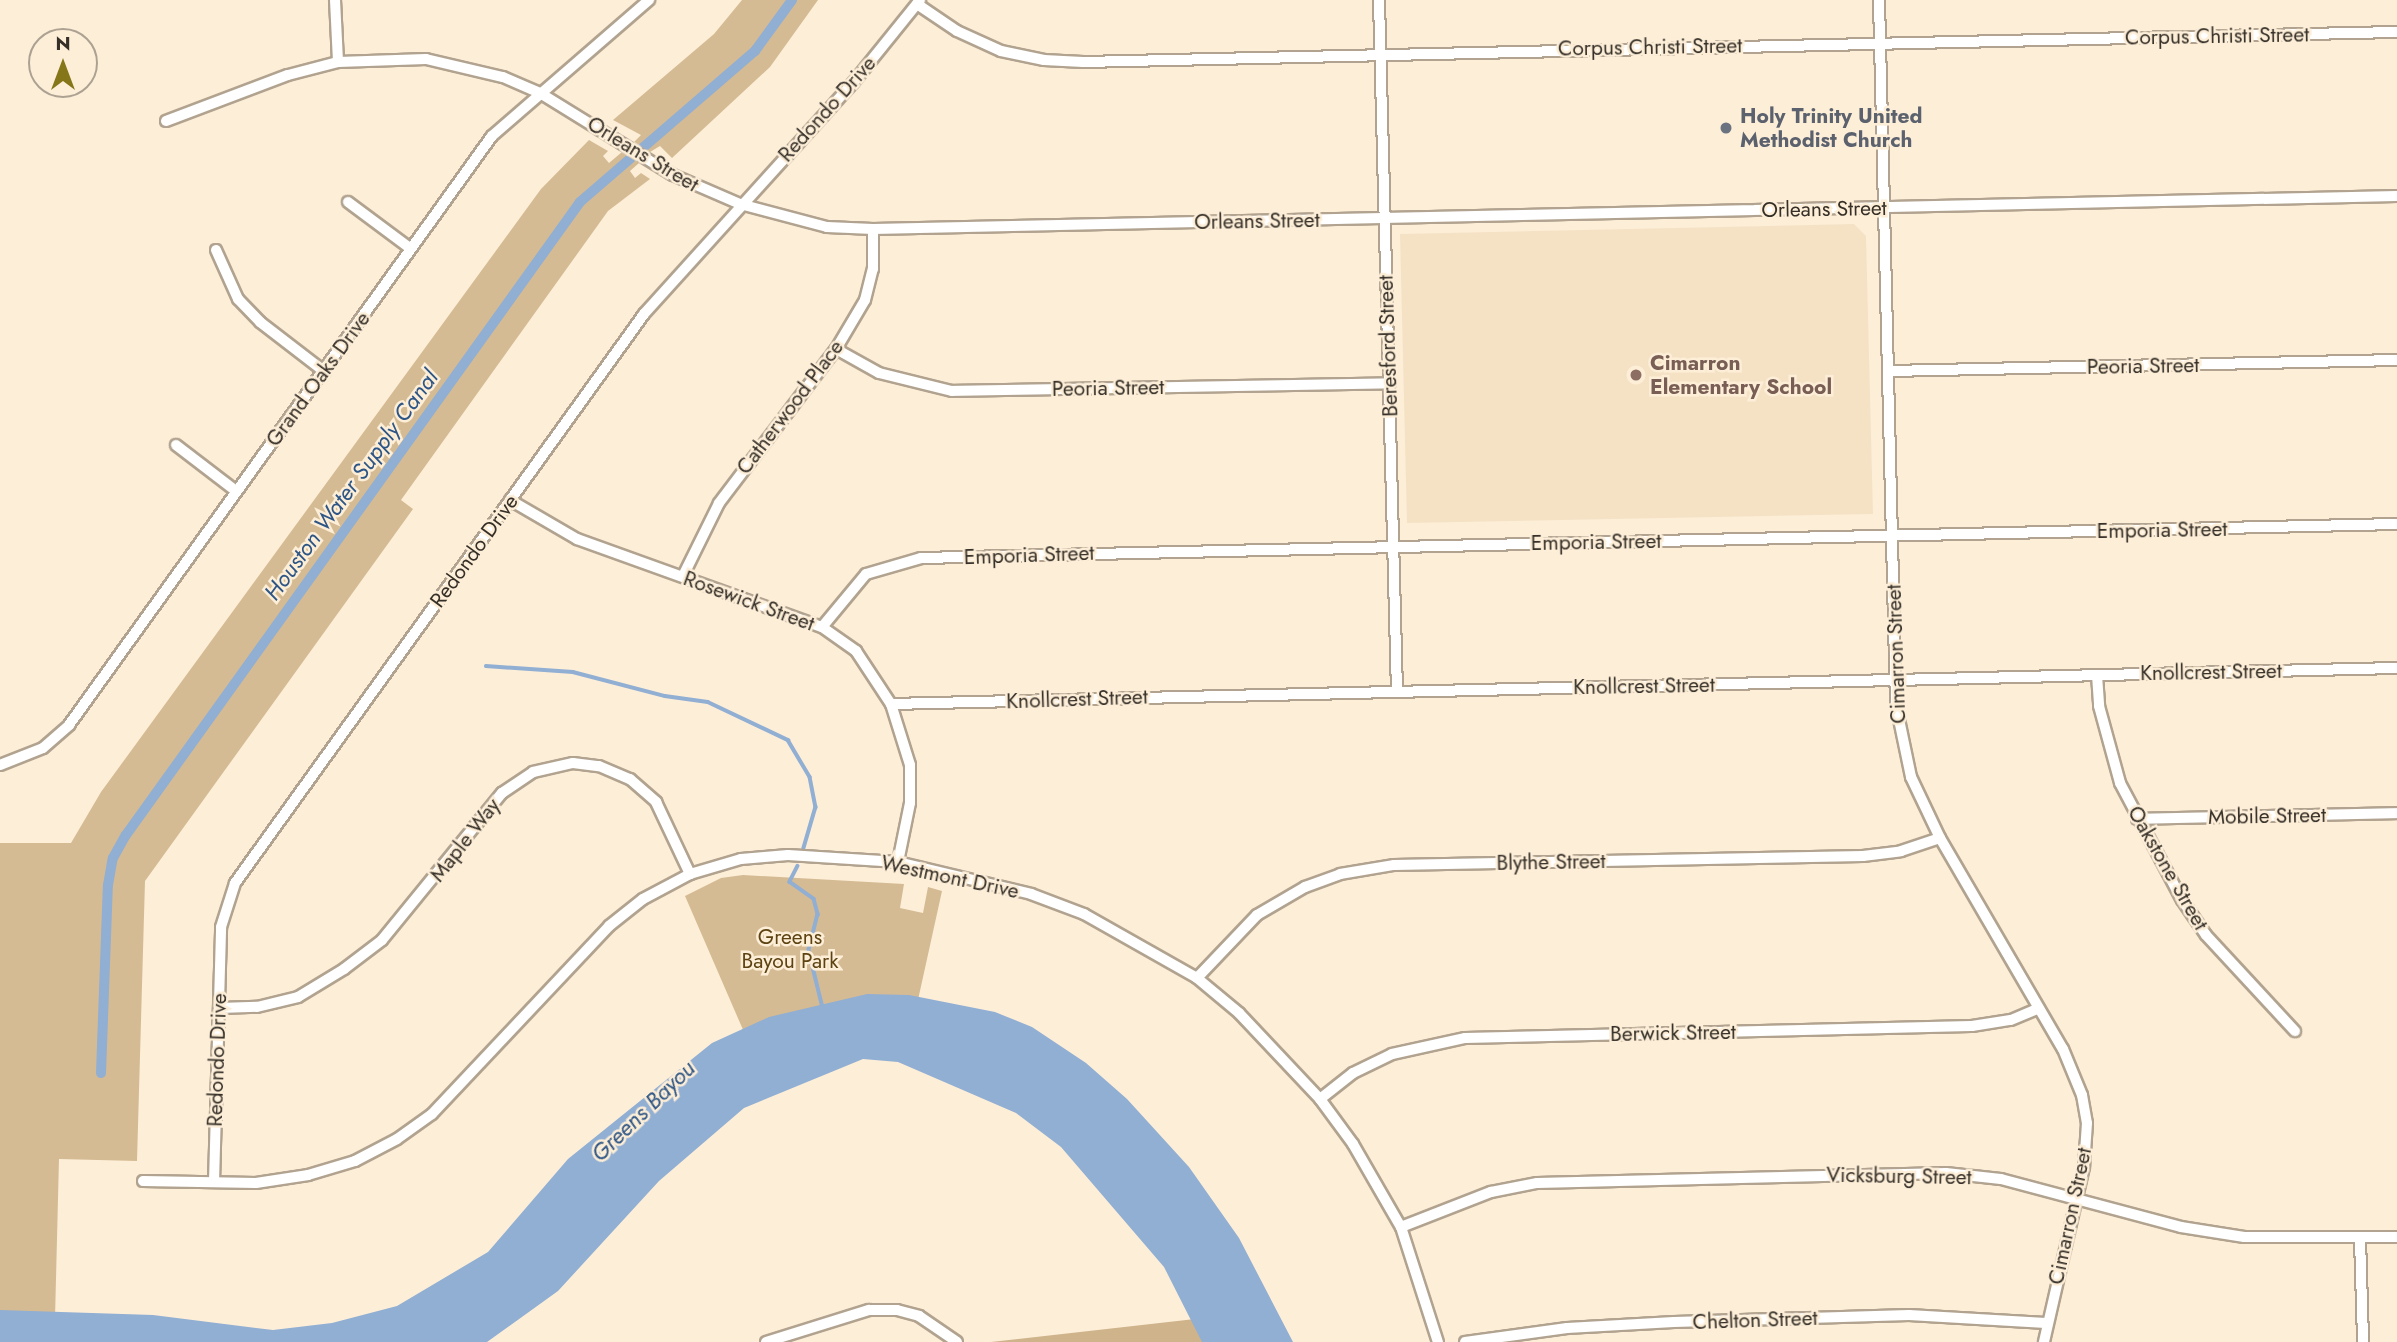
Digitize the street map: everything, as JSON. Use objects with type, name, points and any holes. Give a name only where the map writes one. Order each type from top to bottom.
[{"type":"street","points":[[335,0],[338,62]]},
{"type":"street","points":[[632,0],[640,10]]},
{"type":"street","name":"Grand Oaks Drive","points":[[0,765],[43,748],[69,725],[492,136],[649,0]]},
{"type":"street","name":"Beresford Street","points":[[1379,0],[1398,691]]},
{"type":"street","name":"Cimarron Street","points":[[1879,0],[1896,681],[1904,753],[1940,838],[2039,1008],[2082,1095],[2087,1147],[2046,1323],[2044,1342]]},
{"type":"street","name":"Corpus Christi Street","points":[[919,2],[979,41],[1044,60],[2397,32]]},
{"type":"street","name":"Redondo Drive","points":[[214,1182],[220,927],[235,883],[643,314],[740,204],[853,83],[919,2]]},
{"type":"street","name":"Orleans Street","points":[[166,121],[288,75],[338,62],[387,57],[437,61],[503,77],[540,93],[647,160],[696,187],[740,204],[827,227],[873,229],[2397,196]]},
{"type":"street","points":[[348,202],[410,248]]},
{"type":"street","name":"Catherwood Place","points":[[682,576],[719,503],[836,349],[865,300],[873,269],[873,229]]},
{"type":"street","points":[[216,250],[238,299],[260,322],[325,372]]},
{"type":"street","name":"Peoria Street","points":[[836,349],[879,373],[916,386],[952,391],[1390,383]]},
{"type":"street","name":"Peoria Street","points":[[1889,371],[2397,360]]},
{"type":"street","points":[[176,445],[236,491]]},
{"type":"street","name":"Rosewick Street","points":[[510,500],[578,540],[822,627],[856,651],[891,704],[910,765],[911,803],[898,862]]},
{"type":"street","name":"Emporia Street","points":[[822,627],[847,591],[866,574],[921,558],[1393,545],[2397,524]]},
{"type":"street","name":"Knollcrest Street","points":[[891,704],[2397,668]]},
{"type":"street","name":"Oakstone Street","points":[[2097,675],[2108,747],[2137,819],[2206,934],[2295,1031]]},
{"type":"street","name":"Maple Way","points":[[219,1008],[257,1007],[298,997],[344,969],[382,940],[502,793],[533,772],[573,763],[599,766],[630,779],[656,802],[690,874]]},
{"type":"street","name":"Mobile Street","points":[[2137,819],[2397,813]]},
{"type":"street","name":"Blythe Street","points":[[1197,978],[1257,915],[1305,887],[1340,874],[1394,865],[1863,856],[1901,851],[1940,838]]},
{"type":"street","name":"Westmont Drive","points":[[143,1181],[256,1183],[308,1175],[355,1161],[397,1139],[432,1114],[609,926],[643,899],[690,874],[741,859],[788,855],[898,862],[1031,894],[1084,914],[1197,978],[1239,1013],[1320,1099],[1353,1143],[1401,1227],[1438,1342]]},
{"type":"street","name":"Berwick Street","points":[[1320,1099],[1353,1073],[1392,1054],[1465,1038],[1972,1026],[2011,1020],[2039,1008]]},
{"type":"street","name":"Vicksburg Street","points":[[1401,1227],[1490,1192],[1582,1180],[1946,1173],[2001,1179],[2077,1197],[2181,1227],[2244,1237],[2397,1237]]},
{"type":"street","points":[[2360,1238],[2363,1342]]},
{"type":"street","points":[[766,1342],[869,1310],[919,1316],[957,1342]]},
{"type":"street","name":"Chelton Street","points":[[1465,1342],[1567,1328],[1674,1322],[1909,1315],[2046,1323]]},
{"type":"shaded area","name":"Cimarron Elementary School","points":[[1854,224],[1866,236],[1873,514],[1407,523],[1400,234]]},
{"type":"shaded area","points":[[1195,1319],[1204,1342],[991,1342]]},
{"type":"green space","points":[[742,0],[818,0],[770,67],[672,158],[660,146],[650,152],[634,142],[641,135],[613,120],[714,34]]},
{"type":"green space","points":[[589,140],[608,151],[603,156],[609,163],[622,152],[639,163],[630,171],[635,178],[641,173],[650,179],[608,211],[401,500],[413,509],[145,881],[137,1161],[59,1159],[55,1319],[0,1316],[0,843],[71,843],[101,792],[541,189]]},
{"type":"green space","name":"Greens Bayou Park","points":[[743,875],[904,884],[900,908],[923,913],[928,887],[942,891],[916,1009],[747,1039],[685,896],[721,878]]},
{"type":"water","name":"Greens Bayou","points":[[867,994],[909,995],[995,1012],[1032,1027],[1086,1063],[1127,1099],[1189,1167],[1239,1238],[1293,1342],[1202,1342],[1164,1267],[1061,1147],[1016,1113],[898,1062],[863,1059],[744,1108],[659,1181],[558,1291],[487,1342],[0,1342],[0,1310],[153,1315],[273,1330],[332,1323],[397,1306],[488,1252],[568,1159],[712,1043],[769,1017]]},
{"type":"waterway","name":"Houston Water Supply Canal","points":[[101,1073],[108,885],[113,858],[126,835],[580,202],[755,51],[792,0]]},
{"type":"waterway","points":[[486,666],[573,672],[665,696],[708,702],[788,740],[810,777],[816,807],[804,848]]},
{"type":"waterway","points":[[798,866],[790,882],[814,899],[818,914],[809,951],[822,1004]]},
{"type":"place","name":"Holy Trinity United Methodist Church","points":[[1726,128]]},
{"type":"place","name":"Cimarron Elementary School","points":[[1636,375]]}]
